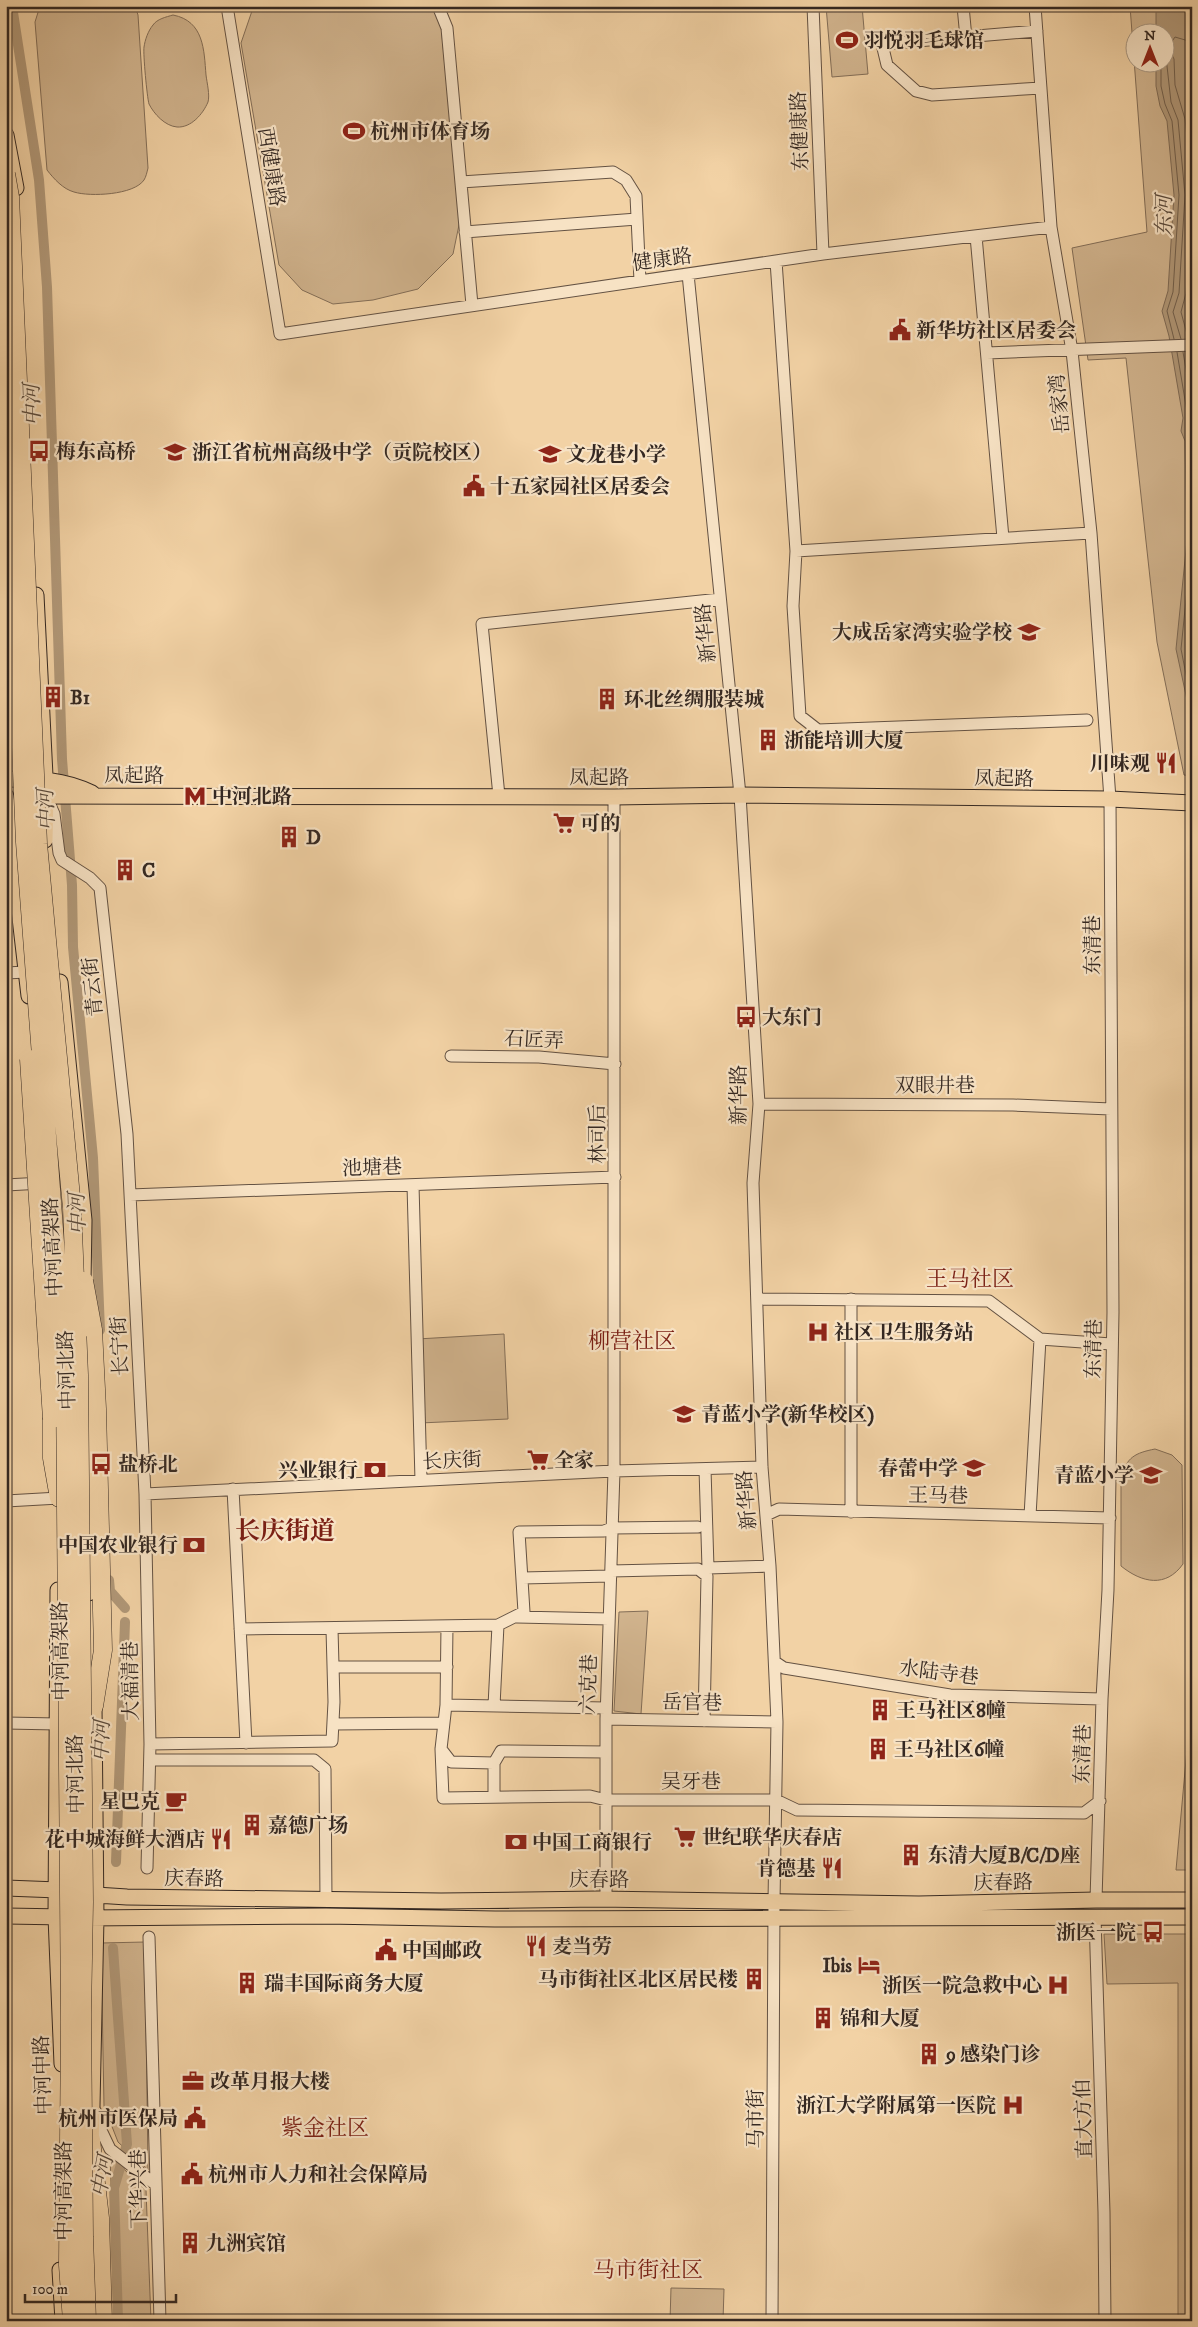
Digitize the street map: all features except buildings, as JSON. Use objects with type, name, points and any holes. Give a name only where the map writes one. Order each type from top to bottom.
[{"type":"highway","name":"中河高架路","points":[[6,174],[10,197],[38,844],[72,1208],[79,1374],[84,1902],[82,2014],[84,2238],[87,2321]]},
{"type":"highway","name":"中河高架路","points":[[6,396],[25,842],[65,1376],[70,2022],[68,2265],[72,2321]]},
{"type":"highway","points":[[33,941],[28,1043],[52,1419],[52,1458],[59,1498]]},
{"type":"highway","points":[[72,1208],[93,1330],[97,1409],[103,1650],[94,1706]]},
{"type":"highway","points":[[92,2140],[100,2218],[103,2321]]},
{"type":"main road","name":"中河北路","points":[[6,135],[19,214],[22,335],[58,788],[45,841],[84,1220],[83,1285],[90,1496],[89,1685],[94,1706],[96,1918]]},
{"type":"main road","points":[[6,778],[58,788]]},
{"type":"main road","name":"凤起路","points":[[6,797],[58,788],[98,795],[614,797],[740,795],[1110,799],[1192,803]]},
{"type":"main road","name":"中河北路","points":[[6,797],[33,1030],[56,1340],[59,1418],[58,1890],[56,1917]]},
{"type":"main road","name":"庆春路","points":[[6,1888],[58,1890],[96,1895],[326,1900],[606,1899],[919,1904],[1192,1900]]},
{"type":"main road","name":"庆春路","points":[[6,1916],[96,1918],[326,1916],[505,1919],[1192,1917]]},
{"type":"main road","name":"中河中路","points":[[56,1917],[64,2152],[60,2274],[63,2321]]},
{"type":"main road","points":[[95,2321],[92,2140],[96,1918]]},
{"type":"street","name":"西健康路","points":[[227,6],[280,334]]},
{"type":"street","points":[[438,6],[447,28],[472,306]]},
{"type":"street","name":"东健康路","points":[[813,6],[824,254]]},
{"type":"street","points":[[963,6],[966,38]]},
{"type":"street","name":"岳家湾","points":[[1035,6],[1051,227],[1072,351],[1091,533],[1110,799]]},
{"type":"street","points":[[1037,32],[882,44],[887,65],[916,90],[932,95],[1041,88]]},
{"type":"street","points":[[461,182],[613,172],[626,180],[636,196],[640,281]]},
{"type":"street","points":[[465,232],[637,219]]},
{"type":"street","name":"健康路","points":[[280,334],[824,254],[1051,227]]},
{"type":"street","points":[[976,236],[1003,538]]},
{"type":"street","points":[[776,261],[796,551],[794,606],[800,716],[818,730],[1087,720]]},
{"type":"street","name":"新华路","points":[[688,274],[740,795],[759,1104],[753,1183],[762,1467],[770,1566],[777,1722],[774,1917]]},
{"type":"street","points":[[987,353],[1192,346]]},
{"type":"street","points":[[796,551],[1091,533]]},
{"type":"street","points":[[499,796],[482,624],[720,599]]},
{"type":"street","name":"青云街","points":[[58,788],[54,814],[59,853],[62,860],[90,878],[100,888],[127,1134],[130,1195]]},
{"type":"street","name":"林司后","points":[[614,797],[616,1177],[614,1471]]},
{"type":"street","name":"东清巷","points":[[1096,1900],[1110,1518],[1110,799]]},
{"type":"street","points":[[6,973],[26,972]]},
{"type":"street","name":"石匠弄","points":[[451,1056],[539,1057],[615,1064]]},
{"type":"street","name":"双眼井巷","points":[[759,1104],[1013,1105],[1111,1109]]},
{"type":"street","name":"池塘巷","points":[[130,1195],[616,1177]]},
{"type":"street","points":[[6,1185],[43,1183]]},
{"type":"street","points":[[413,1185],[421,1480]]},
{"type":"street","name":"长宁街","points":[[130,1195],[145,1494]]},
{"type":"street","points":[[757,1299],[989,1302],[1040,1339],[1111,1344]]},
{"type":"street","points":[[851,1299],[851,1512]]},
{"type":"street","points":[[1030,1516],[1040,1339]]},
{"type":"street","name":"长庆街","points":[[145,1494],[614,1471],[762,1467]]},
{"type":"street","points":[[705,1469],[708,1568],[770,1566]]},
{"type":"street","name":"六克巷","points":[[606,1899],[606,1713],[614,1471]]},
{"type":"street","points":[[233,1489],[246,1743]]},
{"type":"street","name":"大福清巷","points":[[145,1494],[150,1744],[147,1868]]},
{"type":"street","points":[[6,1501],[59,1498]]},
{"type":"street","name":"王马巷","points":[[766,1514],[779,1509],[1110,1518]]},
{"type":"street","points":[[240,1629],[498,1625],[524,1612],[519,1532],[698,1527]]},
{"type":"street","points":[[522,1578],[698,1570],[707,1576],[704,1721]]},
{"type":"street","points":[[517,1617],[609,1619]]},
{"type":"street","points":[[494,1706],[498,1625]]},
{"type":"street","points":[[447,1626],[446,1705],[441,1750],[452,1762],[494,1763]]},
{"type":"street","points":[[150,1744],[332,1741],[332,1629]]},
{"type":"street","name":"水陆寺巷","points":[[774,1662],[784,1668],[950,1695],[1102,1699]]},
{"type":"street","points":[[333,1667],[447,1667]]},
{"type":"street","name":"岳官巷","points":[[446,1705],[494,1706],[704,1721],[777,1722]]},
{"type":"street","points":[[6,1723],[57,1724]]},
{"type":"street","points":[[333,1724],[444,1724]]},
{"type":"street","name":"吴牙巷","points":[[441,1750],[444,1798],[590,1796],[606,1800],[776,1800]]},
{"type":"street","points":[[494,1797],[494,1763],[501,1751],[606,1752]]},
{"type":"street","points":[[150,1760],[314,1760],[325,1769],[326,1900]]},
{"type":"street","points":[[776,1800],[797,1810],[1075,1813],[1084,1813],[1100,1801]]},
{"type":"street","name":"马市街","points":[[772,2321],[774,1917]]},
{"type":"street","name":"直大方伯","points":[[1096,1917],[1105,2321]]},
{"type":"street","name":"下华兴巷","points":[[150,1937],[160,2321]]},
{"type":"street","points":[[94,2104],[100,2128],[110,2149],[156,2185]]},
{"type":"shaded area","points":[[40,6],[135,6],[138,15],[148,168],[145,179],[139,185],[122,192],[81,194],[70,191],[62,186],[47,170],[35,22]]},
{"type":"shaded area","name":"杭州市体育场","points":[[256,6],[432,6],[441,25],[460,220],[453,254],[418,289],[373,300],[333,304],[302,290],[279,265],[241,43],[253,8]]},
{"type":"shaded area","name":"羽悦羽毛球馆","points":[[826,6],[862,6],[868,74],[832,77]]},
{"type":"shaded area","points":[[1130,6],[1192,6],[1192,776],[1184,775],[1157,642],[1126,358],[1088,360],[1072,248],[1147,232],[1135,72],[1176,72],[1176,22],[1131,22]]},
{"type":"shaded area","points":[[173,15],[191,23],[197,30],[203,47],[209,92],[208,102],[200,115],[192,123],[182,127],[164,122],[151,108],[148,100],[145,66],[144,47],[150,30],[157,21]]},
{"type":"shaded area","points":[[1192,914],[1192,1216],[1187,1008]]},
{"type":"shaded area","points":[[504,1334],[508,1419],[420,1423],[417,1339]]},
{"type":"shaded area","points":[[1192,1433],[1192,1683],[1189,1589]]},
{"type":"shaded area","points":[[1155,1449],[1172,1455],[1182,1465],[1183,1564],[1176,1572],[1161,1580],[1145,1579],[1121,1566],[1121,1477],[1123,1470],[1129,1460],[1137,1454]]},
{"type":"shaded area","points":[[648,1611],[641,1714],[614,1711],[619,1612]]},
{"type":"shaded area","points":[[1192,1694],[1192,1870],[1176,1870]]},
{"type":"shaded area","points":[[1104,1934],[1192,1934],[1192,2321],[1178,2321],[1178,1983],[1107,1984]]},
{"type":"shaded area","points":[[145,1942],[148,2170],[118,2142],[104,2106],[101,1943]]},
{"type":"shaded area","points":[[110,2156],[146,2190],[151,2321],[116,2321]]},
{"type":"shaded area","points":[[671,2288],[724,2289],[723,2321],[670,2321]]},
{"type":"water","points":[[1156,6],[1188,6],[1192,51],[1192,723],[1176,649],[1187,540],[1185,441],[1181,431],[1183,418],[1169,336],[1162,311],[1168,291],[1174,195],[1167,121],[1160,106],[1156,86],[1156,72],[1176,72],[1176,22],[1156,22]]},
{"type":"waterway","name":"中河","points":[[12,6],[39,180],[47,287],[62,759],[72,885],[73,947],[93,1158],[100,1330]]},
{"type":"waterway","name":"中河","points":[[109,1580],[110,1591],[125,1608]]},
{"type":"waterway","name":"中河","points":[[116,1862],[125,1622]]},
{"type":"waterway","name":"中河","points":[[113,1948],[127,2144],[114,2188],[118,2321]]},
{"type":"place","name":"羽悦羽毛球馆","points":[[847,40]]},
{"type":"place","name":"杭州市体育场","points":[[354,131]]},
{"type":"place","name":"新华坊社区居委会","points":[[900,330]]},
{"type":"place","name":"梅东高桥","points":[[39,451]]},
{"type":"place","name":"浙江省杭州高级中学（贡院校区）","points":[[175,452]]},
{"type":"place","name":"文龙巷小学","points":[[550,454]]},
{"type":"place","name":"十五家园社区居委会","points":[[474,486]]},
{"type":"place","name":"大成岳家湾实验学校","points":[[1029,632]]},
{"type":"place","name":"B1","points":[[53,697]]},
{"type":"place","name":"环北丝绸服装城","points":[[607,699]]},
{"type":"place","name":"浙能培训大厦","points":[[768,740]]},
{"type":"place","name":"川味观","points":[[1166,763]]},
{"type":"place","name":"中河北路","points":[[195,796]]},
{"type":"place","name":"可的","points":[[564,823]]},
{"type":"place","name":"D","points":[[289,837]]},
{"type":"place","name":"C","points":[[125,870]]},
{"type":"place","name":"大东门","points":[[746,1017]]},
{"type":"place","name":"社区卫生服务站","points":[[818,1332]]},
{"type":"place","name":"青蓝小学(新华校区)","points":[[684,1414]]},
{"type":"place","name":"全家","points":[[538,1460]]},
{"type":"place","name":"盐桥北","points":[[101,1464]]},
{"type":"place","name":"春蕾中学","points":[[974,1468]]},
{"type":"place","name":"兴业银行","points":[[375,1470]]},
{"type":"place","name":"青蓝小学","points":[[1151,1475]]},
{"type":"place","name":"中国农业银行","points":[[194,1545]]},
{"type":"place","name":"王马社区8幢","points":[[880,1710]]},
{"type":"place","name":"王马社区6幢","points":[[878,1749]]},
{"type":"place","name":"星巴克","points":[[176,1801]]},
{"type":"place","name":"嘉德广场","points":[[252,1825]]},
{"type":"place","name":"世纪联华庆春店","points":[[685,1837]]},
{"type":"place","name":"花中城海鲜大酒店","points":[[221,1839]]},
{"type":"place","name":"中国工商银行","points":[[516,1842]]},
{"type":"place","name":"东清大厦B/C/D座","points":[[911,1855]]},
{"type":"place","name":"肯德基","points":[[832,1868]]},
{"type":"place","name":"浙医一院","points":[[1153,1932]]},
{"type":"place","name":"麦当劳","points":[[536,1946]]},
{"type":"place","name":"中国邮政","points":[[386,1950]]},
{"type":"place","name":"Ibis","points":[[869,1965]]},
{"type":"place","name":"马市街社区北区居民楼","points":[[754,1979]]},
{"type":"place","name":"瑞丰国际商务大厦","points":[[247,1983]]},
{"type":"place","name":"浙医一院急救中心","points":[[1058,1985]]},
{"type":"place","name":"锦和大厦","points":[[823,2018]]},
{"type":"place","name":"9 感染门诊","points":[[929,2054]]},
{"type":"place","name":"改革月报大楼","points":[[193,2081]]},
{"type":"place","name":"浙江大学附属第一医院","points":[[1013,2105]]},
{"type":"place","name":"杭州市医保局","points":[[195,2118]]},
{"type":"place","name":"杭州市人力和社会保障局","points":[[192,2174]]},
{"type":"place","name":"九洲宾馆","points":[[190,2243]]},
{"type":"district","name":"王马社区","points":[[970,1278]]},
{"type":"district","name":"柳营社区","points":[[632,1340]]},
{"type":"district","name":"长庆街道","points":[[285,1530]]},
{"type":"district","name":"紫金社区","points":[[325,2127]]},
{"type":"district","name":"马市街社区","points":[[648,2269]]},
{"type":"water label","name":"东河","points":[[1164,216]]}]
